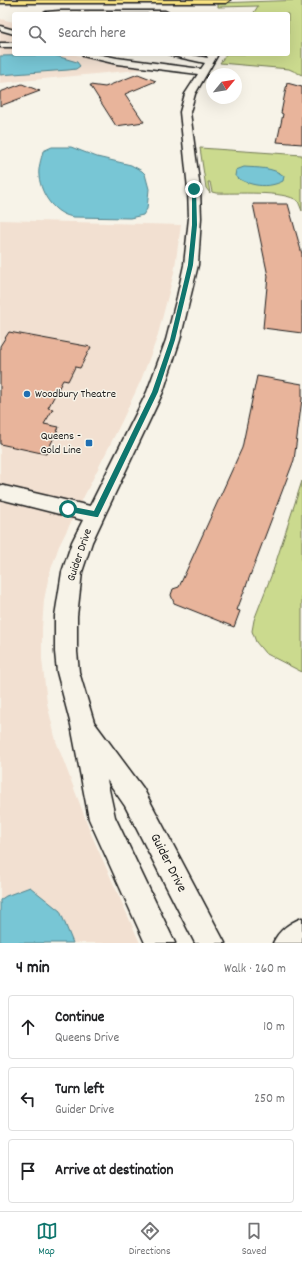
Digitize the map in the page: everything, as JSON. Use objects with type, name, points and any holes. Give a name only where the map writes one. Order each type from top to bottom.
[{"type":"highway","points":[[0,0],[226,0]]},
{"type":"street","points":[[0,28],[12,31]]},
{"type":"street","points":[[0,45],[12,45]]},
{"type":"street","points":[[95,56],[117,61],[208,62]]},
{"type":"street","points":[[182,56],[208,62]]},
{"type":"street","name":"Guider Drive","points":[[160,943],[102,818],[83,725],[68,672],[66,652],[66,616],[72,572],[82,542],[155,392],[173,340],[191,265],[195,218],[194,189],[185,112],[190,94],[208,62]]},
{"type":"street","points":[[0,492],[96,515]]},
{"type":"street","name":"Guider Drive","points":[[83,725],[134,797],[210,943]]},
{"type":"street","points":[[288,943],[302,932]]},
{"type":"shaded area","points":[[0,19],[12,22],[12,56],[80,56],[100,62],[148,69],[0,83]]},
{"type":"shaded area","points":[[0,220],[181,225],[174,273],[157,338],[141,380],[121,423],[59,546],[49,575],[44,600],[42,628],[42,659],[47,703],[56,741],[92,836],[140,943],[0,943]]},
{"type":"green space","points":[[302,0],[302,75],[289,69],[220,63],[225,56],[290,56],[290,12],[254,12],[258,6],[218,7],[218,3]]},
{"type":"green space","points":[[200,148],[302,155],[302,211],[298,201],[282,195],[259,193],[216,193],[212,192],[210,182],[208,182],[210,193],[206,188]]},
{"type":"green space","points":[[302,481],[302,672],[265,653],[256,642],[252,631],[254,620],[273,571]]},
{"type":"water","points":[[0,56],[56,56],[77,62],[80,66],[76,69],[68,70],[0,75]]},
{"type":"water","points":[[52,147],[71,147],[97,157],[131,165],[142,171],[145,174],[149,189],[147,209],[143,215],[130,218],[74,217],[55,208],[46,197],[40,183],[39,176],[39,167],[43,151]]},
{"type":"water","points":[[244,167],[265,168],[275,171],[284,176],[283,181],[265,186],[246,182],[235,176],[236,170]]},
{"type":"water","points":[[30,887],[60,911],[73,943],[0,943],[0,900],[6,896]]},
{"type":"building","points":[[138,74],[156,81],[125,94],[144,122],[116,126],[90,85],[105,87]]},
{"type":"building","points":[[287,83],[302,87],[302,144],[277,142],[283,114],[281,113]]},
{"type":"building","points":[[22,84],[40,91],[0,106],[0,92]]},
{"type":"building","points":[[253,204],[288,204],[302,254],[302,333],[263,328],[268,276]]},
{"type":"building","name":"Woodbury Theatre","points":[[9,332],[91,347],[80,368],[75,367],[68,381],[63,380],[48,408],[53,409],[44,424],[59,427],[46,454],[0,444],[0,346]]},
{"type":"building","points":[[257,376],[302,384],[302,399],[294,460],[237,610],[240,611],[234,627],[174,603],[171,595],[173,589],[179,587],[242,448]]},
{"type":"place","name":"Woodbury Theatre","points":[[27,394]]},
{"type":"place","name":"Queens - Gold Line","points":[[89,443]]},
{"type":"route","points":[[68,509],[96,515],[155,392],[173,340],[191,265],[195,225],[194,189]]}]
